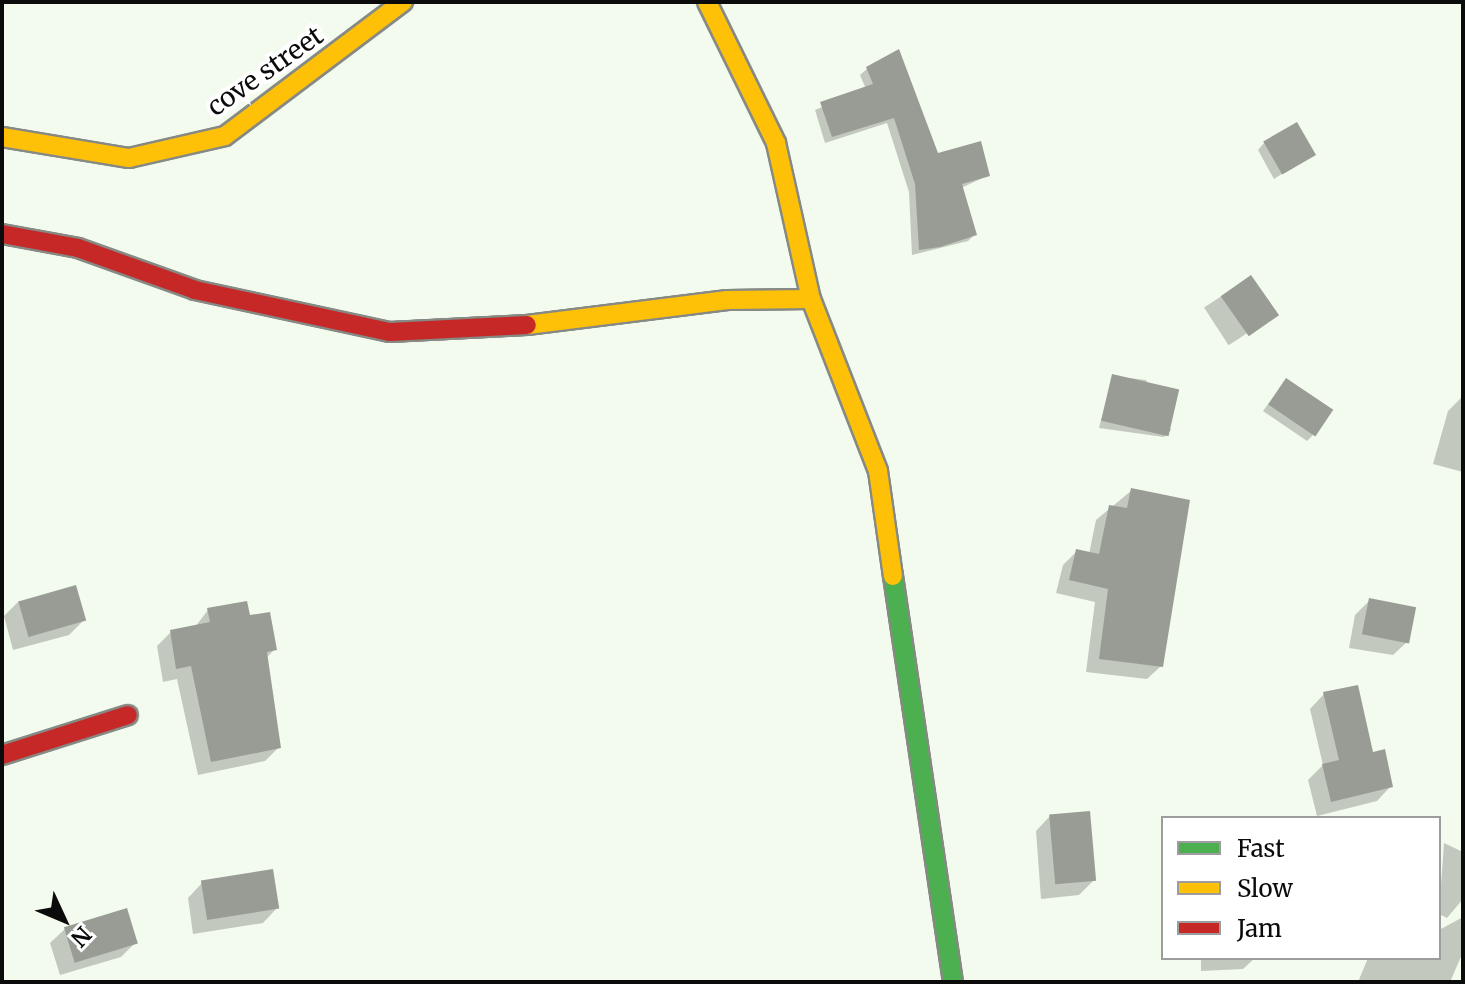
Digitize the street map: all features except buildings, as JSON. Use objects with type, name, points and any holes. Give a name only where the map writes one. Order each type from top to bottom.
[{"type":"street","name":"cove street","points":[[2,137],[129,158],[225,136],[403,2]]},
{"type":"street","points":[[707,2],[776,143],[811,299],[878,471],[953,982]]},
{"type":"street","points":[[2,234],[78,248],[195,290],[390,332],[591,321],[727,300],[811,299]]},
{"type":"street","points":[[2,755],[128,715]]},
{"type":"traffic: fast","points":[[893,576],[953,982]]},
{"type":"traffic: slow","points":[[2,137],[129,158],[225,136],[403,2]]},
{"type":"traffic: slow","points":[[707,2],[776,143],[811,299],[878,471],[893,576]]},
{"type":"traffic: slow","points":[[527,325],[727,300],[811,299]]},
{"type":"traffic: jam","points":[[2,234],[78,248],[195,290],[390,332],[527,325]]},
{"type":"traffic: jam","points":[[2,755],[128,715]]}]
